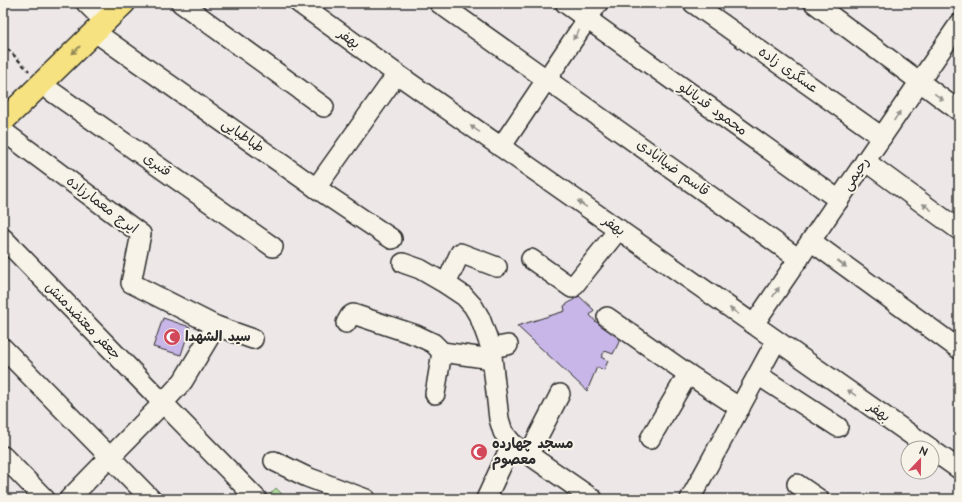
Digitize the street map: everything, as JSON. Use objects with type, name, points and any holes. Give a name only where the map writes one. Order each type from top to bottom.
[{"type":"main road","points":[[3,121],[124,3]]},
{"type":"street","name":"طباطبایی","points":[[86,3],[100,27],[316,188],[392,238]]},
{"type":"street","points":[[181,3],[324,107]]},
{"type":"street","name":"بهفر","points":[[299,3],[397,74],[918,440]]},
{"type":"street","name":"قاسم ضیاآبادی","points":[[439,3],[547,78],[799,258]]},
{"type":"street","name":"محمود قدیانلو","points":[[565,3],[839,200]]},
{"type":"street","points":[[501,147],[598,3]]},
{"type":"street","name":"عسگری زاده","points":[[693,3],[882,137]]},
{"type":"street","points":[[814,3],[959,111]]},
{"type":"street","name":"رحیمی","points":[[754,324],[959,24]]},
{"type":"street","points":[[316,188],[397,74]]},
{"type":"street","name":"قنبری","points":[[41,84],[273,247]]},
{"type":"street","name":"ایرج معمارزاده","points":[[3,131],[141,234],[131,284],[216,326]]},
{"type":"street","points":[[865,162],[959,230]]},
{"type":"street","points":[[531,259],[572,288],[619,229]]},
{"type":"street","name":"جعفر معتضدمنش","points":[[3,238],[257,499]]},
{"type":"street","points":[[811,241],[959,349]]},
{"type":"street","points":[[446,284],[460,253],[497,268]]},
{"type":"street","points":[[403,263],[420,269],[446,284],[464,296],[474,306],[497,351],[499,419],[503,432],[512,443],[593,499]]},
{"type":"street","points":[[346,323],[350,316],[354,314],[359,315],[416,335],[433,343],[442,352],[497,351]]},
{"type":"street","points":[[607,317],[688,374],[740,408]]},
{"type":"street","points":[[69,499],[183,381],[216,326],[253,339]]},
{"type":"street","points":[[690,499],[776,341]]},
{"type":"street","points":[[3,348],[151,499]]},
{"type":"street","points":[[435,394],[442,352]]},
{"type":"street","points":[[650,439],[688,374]]},
{"type":"street","points":[[758,375],[838,426]]},
{"type":"street","points":[[529,454],[560,394]]},
{"type":"street","points":[[486,499],[512,443]]},
{"type":"street","points":[[3,456],[45,499]]},
{"type":"street","points":[[940,456],[959,469]]},
{"type":"street","points":[[274,460],[307,477],[366,499]]},
{"type":"street","points":[[797,484],[819,499]]},
{"type":"path","points":[[3,44],[41,84]]},
{"type":"green space","points":[[276,488],[287,499],[266,499]]},
{"type":"building","points":[[579,296],[594,310],[590,315],[597,323],[602,318],[622,336],[613,354],[605,351],[601,357],[608,361],[604,370],[597,367],[587,391],[517,326],[565,311],[564,306]]},
{"type":"building","name":"سید الشهدا","points":[[163,318],[190,327],[181,355],[153,347]]},
{"type":"place","name":"سید الشهدا","points":[[172,337]]},
{"type":"place","name":"مسجد چهارده معصوم","points":[[479,452]]}]
